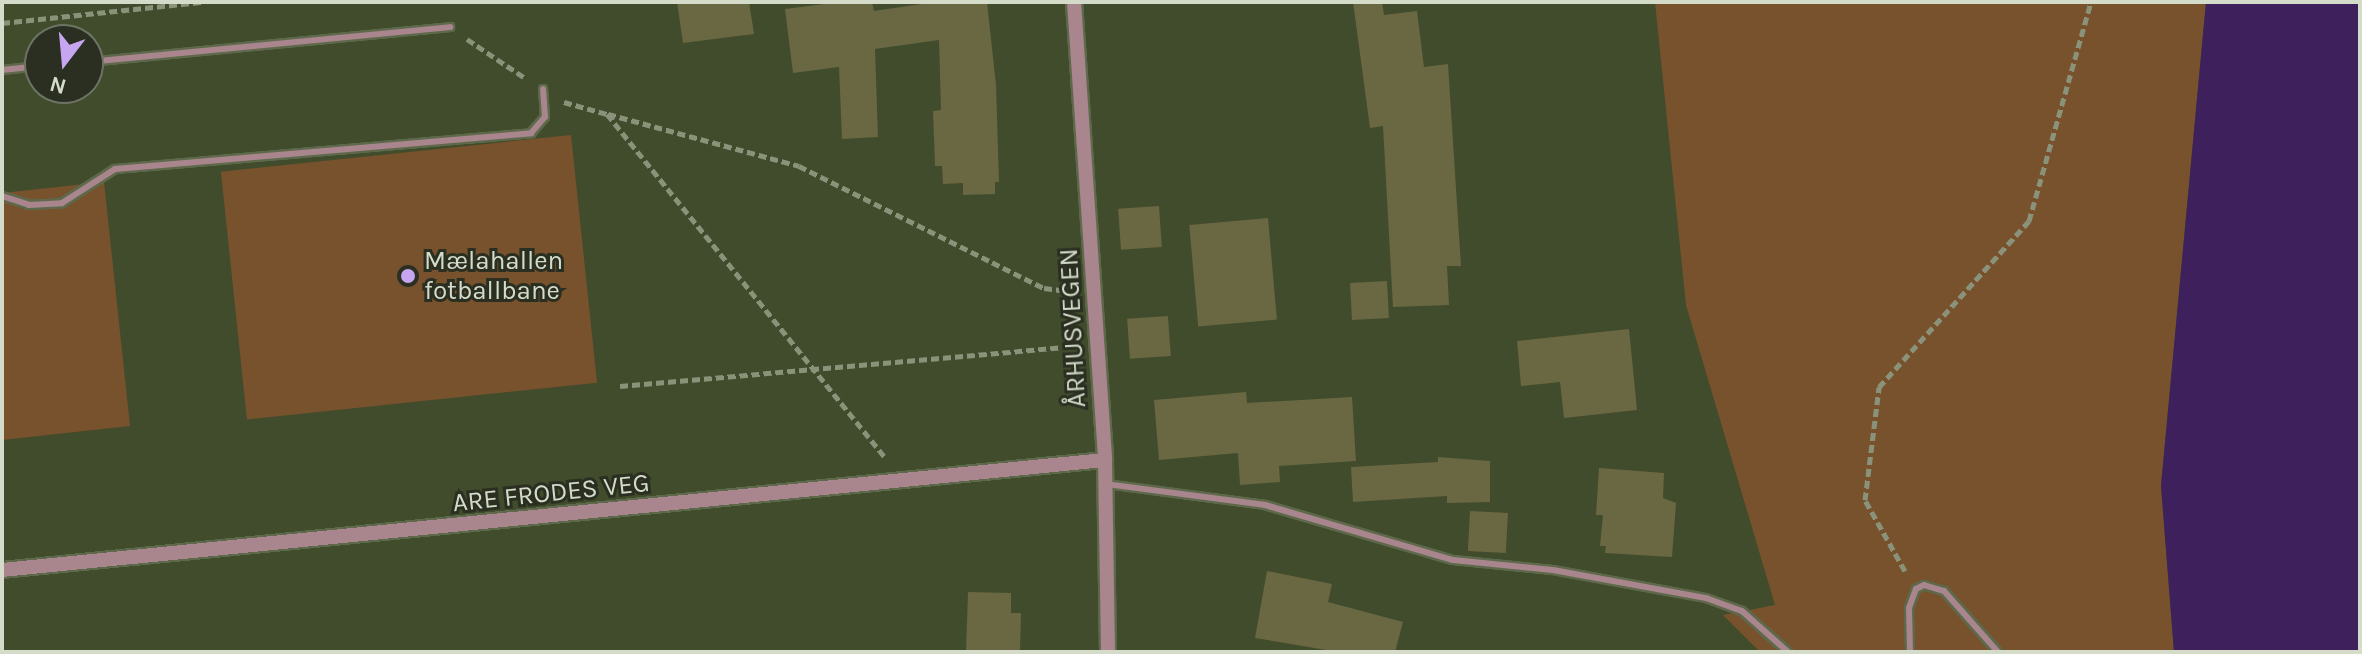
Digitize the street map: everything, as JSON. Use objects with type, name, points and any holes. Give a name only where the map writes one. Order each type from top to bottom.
[{"type":"street","name":"ÅRHUSVEGEN","points":[[1074,2],[1105,460],[1108,652]]},
{"type":"street","name":"ARE FRODES VEG","points":[[2,570],[1105,460]]},
{"type":"lane","points":[[104,60],[450,27]]},
{"type":"lane","points":[[2,70],[24,68]]},
{"type":"lane","points":[[2,196],[29,205],[62,203],[115,169],[531,133],[545,117],[543,89]]},
{"type":"lane","points":[[1106,484],[1265,505],[1453,560],[1553,570],[1706,598],[1742,611],[1788,652]]},
{"type":"lane","points":[[1910,652],[1909,608],[1916,589],[1934,585],[1944,591],[1998,652]]},
{"type":"path","points":[[2,23],[201,2]]},
{"type":"path","points":[[1916,589],[1865,500],[1879,387],[2029,221],[2091,2]]},
{"type":"path","points":[[450,27],[571,106],[799,166],[1044,288],[1095,295]]},
{"type":"path","points":[[607,114],[906,482]]},
{"type":"path","points":[[620,386],[816,372],[1098,343]]},
{"type":"shaded area","points":[[1655,2],[2206,2],[2161,486],[2174,652],[1760,652],[1723,615],[1775,605],[1686,305]]},
{"type":"shaded area","points":[[2206,2],[2360,2],[2360,652],[2174,652],[2161,486]]},
{"type":"shaded area","name":"Mælahallen fotballbane","points":[[571,135],[597,383],[247,419],[221,172]]},
{"type":"shaded area","points":[[104,182],[130,426],[2,440],[2,193]]},
{"type":"building","points":[[677,2],[749,2],[754,34],[683,43]]},
{"type":"building","points":[[840,2],[872,2],[874,11],[935,2],[987,2],[996,85],[999,182],[995,182],[995,194],[963,195],[963,183],[943,184],[942,166],[935,166],[933,111],[941,110],[939,40],[875,49],[878,137],[842,139],[839,67],[793,73],[785,9]]},
{"type":"building","points":[[1353,2],[1382,2],[1384,15],[1417,11],[1424,67],[1448,64],[1461,266],[1447,266],[1449,305],[1393,307],[1383,126],[1370,128]]},
{"type":"building","points":[[1159,206],[1162,247],[1121,250],[1118,209]]},
{"type":"building","points":[[1268,218],[1277,320],[1198,326],[1189,225]]},
{"type":"building","points":[[1387,281],[1389,318],[1352,320],[1350,283]]},
{"type":"building","points":[[1168,316],[1171,356],[1130,359],[1127,319]]},
{"type":"building","points":[[1629,329],[1637,410],[1564,418],[1560,382],[1521,386],[1517,341]]},
{"type":"building","points":[[1246,392],[1247,403],[1352,397],[1356,461],[1279,466],[1280,482],[1240,485],[1238,453],[1159,460],[1154,400]]},
{"type":"building","points":[[1438,457],[1490,461],[1490,502],[1447,503],[1447,496],[1353,502],[1351,467],[1438,462]]},
{"type":"building","points":[[1599,468],[1664,473],[1663,498],[1676,503],[1672,557],[1605,553],[1606,546],[1600,546],[1603,515],[1596,515]]},
{"type":"building","points":[[1470,511],[1508,513],[1506,553],[1468,551]]},
{"type":"building","points":[[1267,571],[1332,584],[1328,602],[1403,622],[1395,652],[1338,652],[1255,638]]},
{"type":"building","points":[[968,592],[1011,593],[1011,613],[1021,613],[1020,652],[966,652]]},
{"type":"place","name":"Mælahallen fotballbane","points":[[408,276]]}]
